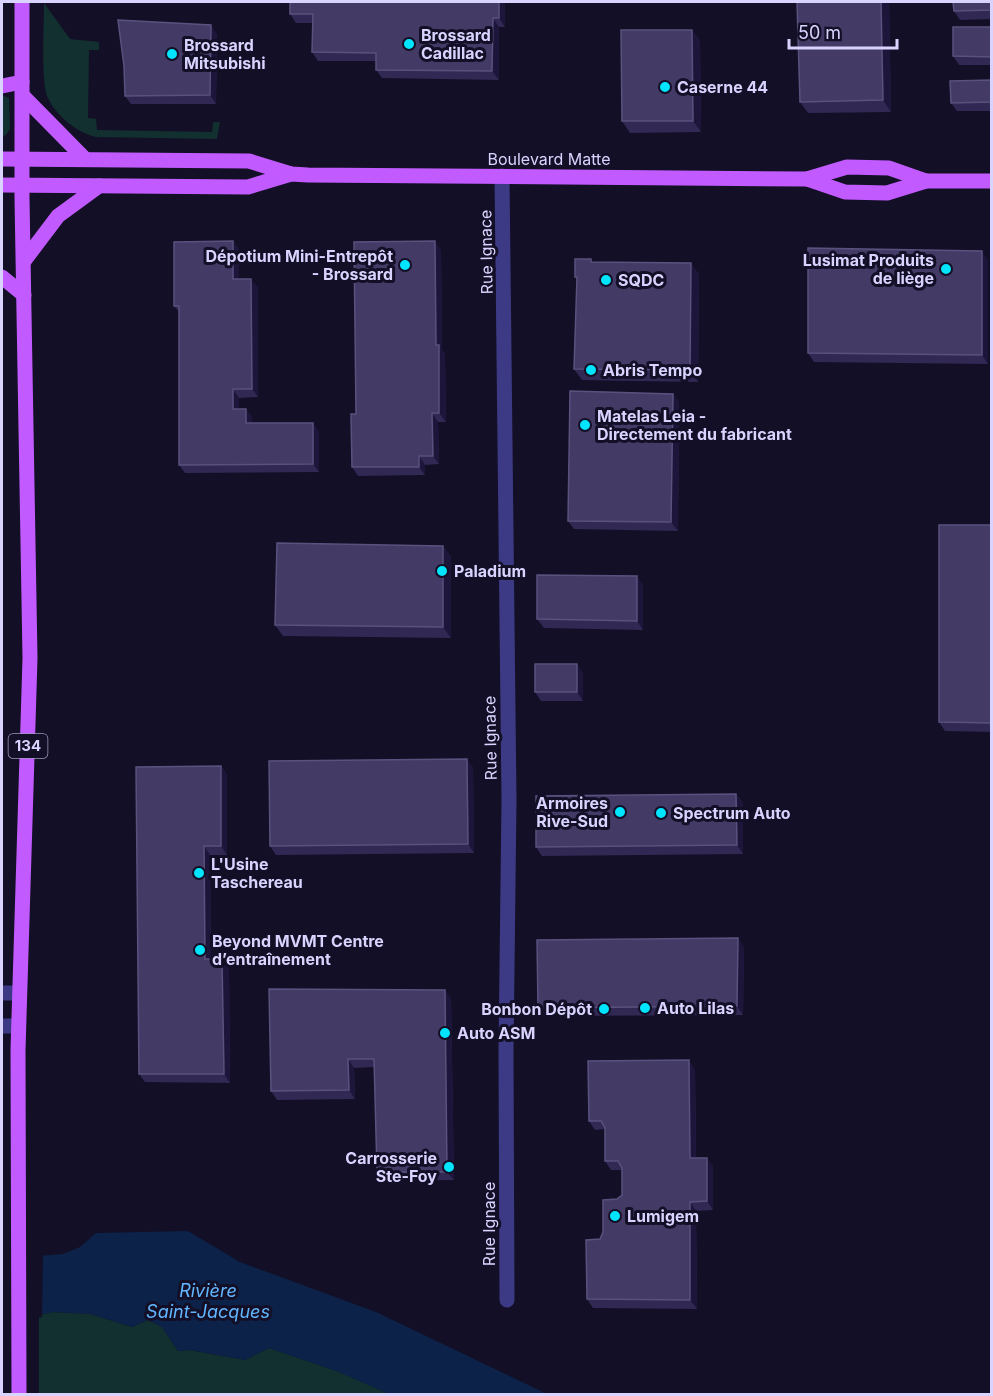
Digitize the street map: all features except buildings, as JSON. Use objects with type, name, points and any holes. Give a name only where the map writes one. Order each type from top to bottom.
[{"type":"main road","name":"134","points":[[19,1395],[18,1026],[30,658],[22,159],[22,2]]},
{"type":"main road","points":[[2,86],[22,89],[85,159]]},
{"type":"main road","name":"Boulevard Matte","points":[[2,159],[249,161],[291,174],[807,179],[847,167],[889,168],[926,181]]},
{"type":"main road","name":"Boulevard Matte","points":[[2,185],[248,187],[291,174]]},
{"type":"main road","name":"Boulevard Matte","points":[[807,179],[845,192],[856,193],[887,193],[926,181],[992,181]]},
{"type":"main road","points":[[24,261],[58,216],[99,186]]},
{"type":"main road","points":[[2,278],[24,295]]},
{"type":"street","name":"Rue Ignace","points":[[502,176],[509,800],[506,1053],[507,1300]]},
{"type":"street","points":[[2,993],[19,993]]},
{"type":"street","points":[[2,1026],[18,1026]]},
{"type":"green space","points":[[44,3],[70,39],[99,42],[99,50],[89,50],[88,118],[96,119],[97,130],[212,132],[213,122],[220,122],[217,139],[96,137],[81,132],[67,122],[55,110],[45,88]]},
{"type":"green space","points":[[2,95],[9,98],[10,129],[2,137]]},
{"type":"green space","points":[[53,1312],[91,1314],[132,1327],[148,1320],[162,1327],[178,1351],[190,1350],[245,1360],[269,1348],[340,1372],[389,1394],[39,1394],[39,1315]]},
{"type":"water","name":"Rivière Saint-Jacques","points":[[188,1231],[240,1262],[376,1312],[547,1394],[389,1394],[339,1372],[269,1348],[245,1360],[190,1350],[178,1351],[162,1327],[148,1320],[132,1327],[91,1314],[53,1312],[26,1318],[39,1256],[63,1254],[80,1247],[96,1233]]},
{"type":"pier","points":[[43,1253],[42,1317],[2,1328],[2,1262]]},
{"type":"place","name":"Brossard Cadillac","points":[[409,44]]},
{"type":"place","name":"Brossard Mitsubishi","points":[[172,54]]},
{"type":"place","name":"Caserne 44","points":[[665,87]]},
{"type":"place","name":"Dépotium Mini-Entrepôt - Brossard","points":[[405,265]]},
{"type":"place","name":"Lusimat Produits de liège","points":[[946,269]]},
{"type":"place","name":"SQDC","points":[[606,280]]},
{"type":"place","name":"Abris Tempo","points":[[591,370]]},
{"type":"place","name":"Matelas Leia - Directement du fabricant","points":[[585,425]]},
{"type":"place","name":"Paladium","points":[[442,571]]},
{"type":"place","name":"Armoires Rive-Sud","points":[[620,812]]},
{"type":"place","name":"Spectrum Auto","points":[[661,813]]},
{"type":"place","name":"L'Usine Taschereau","points":[[199,873]]},
{"type":"place","name":"Beyond MVMT Centre d’entraînement","points":[[200,950]]},
{"type":"place","name":"Auto Lilas","points":[[645,1008]]},
{"type":"place","name":"Bonbon Dépôt","points":[[604,1009]]},
{"type":"place","name":"Auto ASM","points":[[445,1033]]},
{"type":"place","name":"Carrosserie Ste-Foy","points":[[449,1167]]},
{"type":"place","name":"Lumigem","points":[[615,1216]]}]
